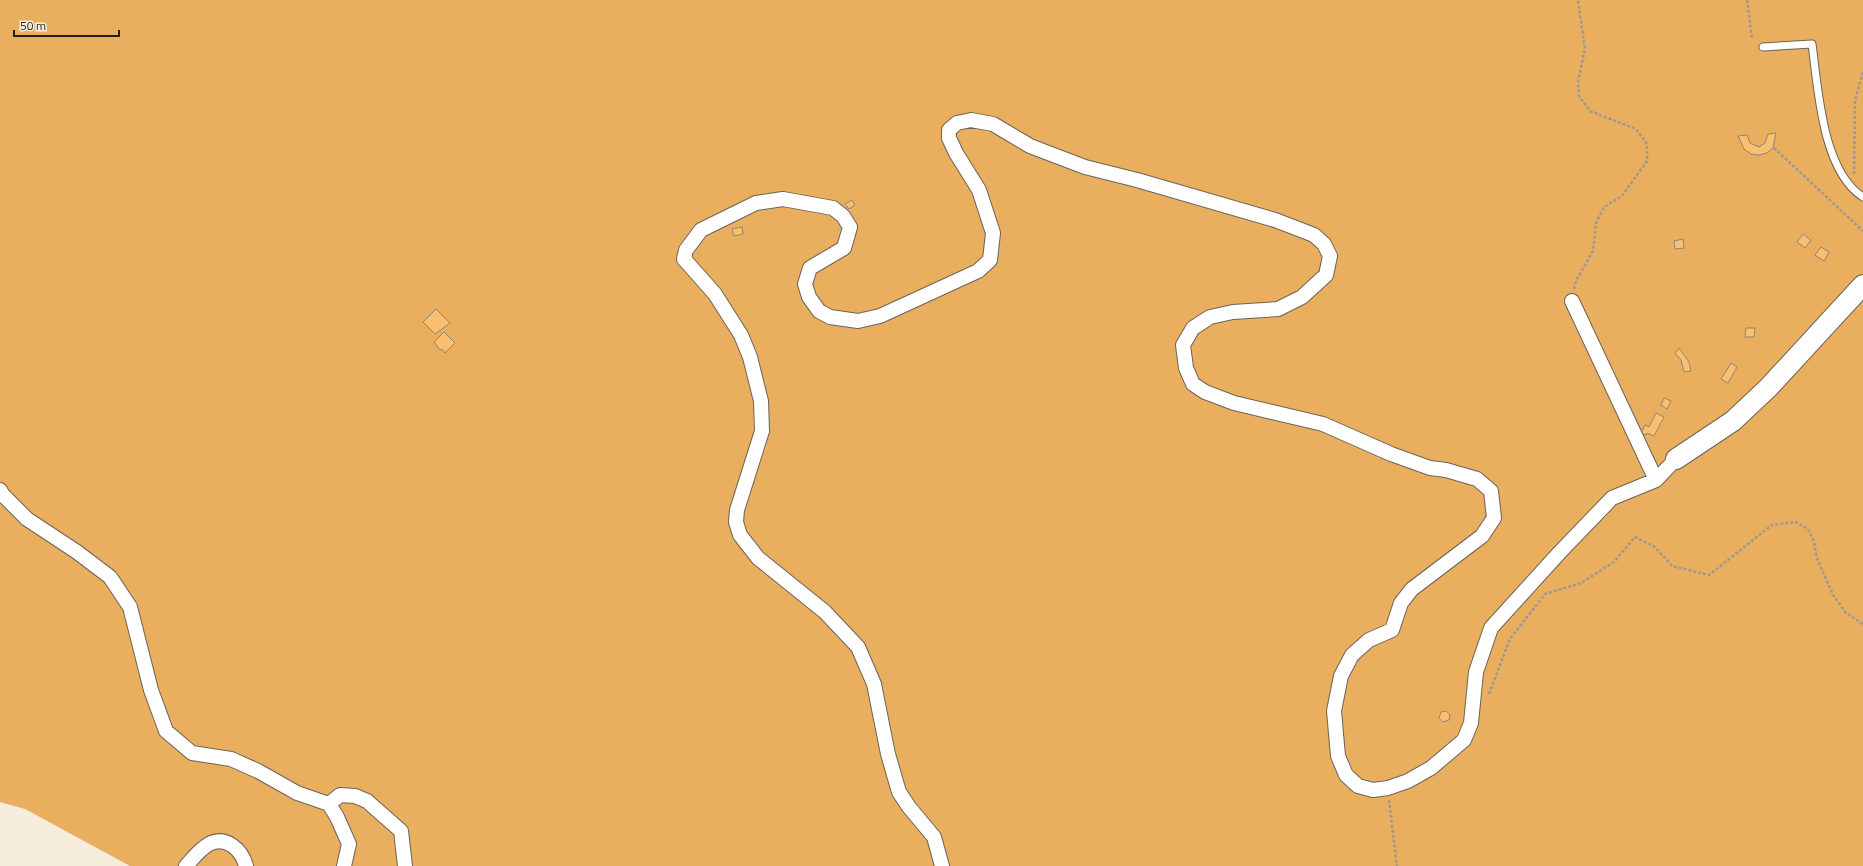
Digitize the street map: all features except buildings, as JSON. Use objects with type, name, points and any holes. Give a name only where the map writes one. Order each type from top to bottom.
[{"type":"street","points":[[942,866],[934,837],[909,807],[899,792],[888,754],[874,684],[858,647],[825,612],[758,558],[740,535],[736,522],[737,510],[762,431],[762,401],[750,358],[741,335],[715,294],[684,259],[686,250],[701,230],[756,203],[783,198],[833,208],[843,216],[850,227],[844,248],[810,268],[805,284],[809,297],[819,311],[830,317],[858,321],[880,316],[978,271],[990,260],[993,233],[979,190],[956,154],[950,138],[949,130],[957,123],[971,120],[993,124],[1030,146],[1085,167],[1137,180],[1260,215],[1314,235],[1324,244],[1330,256],[1326,275],[1302,298],[1278,309],[1233,312],[1210,317],[1194,328],[1183,345],[1186,368],[1193,384],[1205,392],[1234,403],[1323,424],[1391,454],[1430,468],[1446,470],[1477,479],[1491,491],[1494,518],[1482,536],[1412,589],[1401,603],[1392,630],[1369,640],[1352,655],[1341,676],[1334,711],[1338,756],[1346,774],[1358,786],[1373,790],[1388,788],[1408,781],[1431,768],[1464,740],[1471,723],[1476,672],[1491,628],[1560,552],[1612,498],[1656,480],[1676,459],[1733,421],[1768,388],[1863,285]]},
{"type":"street","points":[[1572,301],[1656,480]]},
{"type":"street","points":[[0,490],[3,495],[27,519],[77,552],[110,577],[130,607],[151,690],[166,732],[192,753],[231,759],[258,770],[297,793],[329,804],[337,817],[349,844],[344,866]]},
{"type":"street","points":[[329,804],[340,795],[355,796],[367,800],[401,831],[405,866]]},
{"type":"street","points":[[186,866],[208,845],[217,841],[229,843],[237,848],[243,857],[246,866]]},
{"type":"lane","points":[[1763,47],[1812,44],[1826,134],[1840,171],[1854,191],[1863,197]]},
{"type":"path","points":[[1572,301],[1576,281],[1593,251],[1596,223],[1604,207],[1622,196],[1646,161],[1647,144],[1636,129],[1590,111],[1579,96],[1578,81],[1584,50],[1578,0]]},
{"type":"path","points":[[1747,0],[1752,38]]},
{"type":"path","points":[[1854,191],[1855,101],[1863,72]]},
{"type":"path","points":[[1774,148],[1863,231]]},
{"type":"path","points":[[1488,696],[1510,639],[1545,594],[1581,583],[1614,562],[1635,537],[1655,547],[1672,566],[1709,575],[1772,526],[1796,522],[1808,528],[1814,542],[1816,558],[1833,595],[1846,613],[1863,624]]},
{"type":"path","points":[[1388,788],[1397,866]]},
{"type":"shaded area","points":[[0,0],[1863,0],[1863,866],[130,866],[25,809],[0,802]]}]
